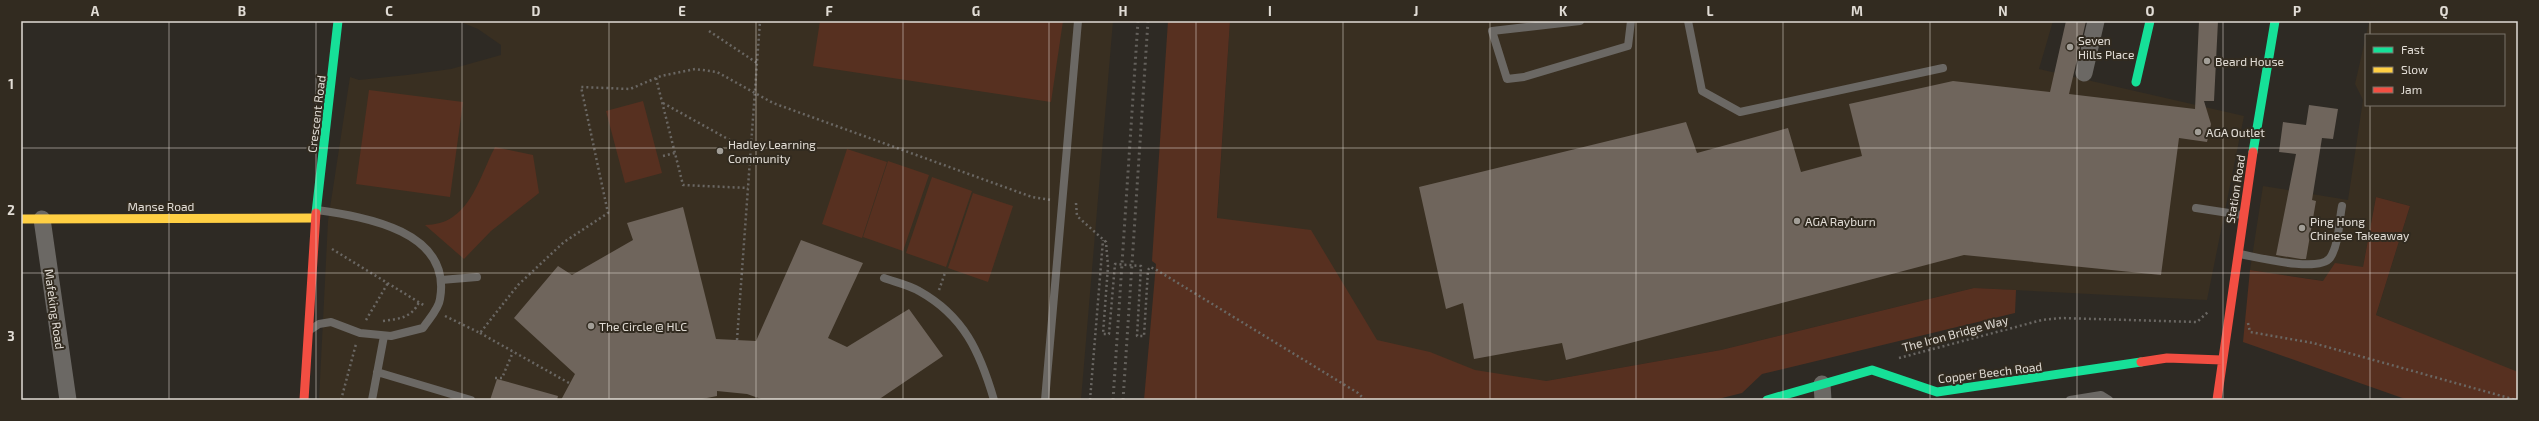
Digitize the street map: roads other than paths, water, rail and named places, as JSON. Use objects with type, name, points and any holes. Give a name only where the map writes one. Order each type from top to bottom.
[{"type":"street","name":"Crescent Road","points":[[304,400],[315,214],[338,21]]},
{"type":"street","points":[[2084,73],[2096,21]]},
{"type":"street","points":[[2136,82],[2150,21]]},
{"type":"street","name":"Station Road","points":[[2216,400],[2243,215],[2275,21]]},
{"type":"street","name":"Manse Road","points":[[21,219],[302,218],[315,214]]},
{"type":"street","name":"Mafeking Road","points":[[42,219],[68,400]]},
{"type":"street","name":"Copper Beech Road","points":[[1767,400],[1822,392],[1872,370],[1937,392],[2167,358],[2222,360]]},
{"type":"lane","points":[[1045,400],[1045,377],[1063,202],[1078,21]]},
{"type":"lane","points":[[1580,21],[1492,31],[1507,79],[1524,78],[1628,46],[1631,21]]},
{"type":"lane","points":[[1688,21],[1702,91],[1740,112],[1943,68]]},
{"type":"lane","points":[[2238,254],[2309,265],[2323,263],[2330,258],[2336,242],[2342,206]]},
{"type":"lane","points":[[2196,208],[2243,215]]},
{"type":"lane","points":[[308,331],[319,324],[331,322],[360,333],[391,336],[423,328],[440,300],[440,280],[438,269],[427,247],[400,230],[351,214],[315,214]]},
{"type":"lane","points":[[440,280],[477,277]]},
{"type":"lane","points":[[884,278],[919,290],[952,314],[969,335],[985,371],[994,400]]},
{"type":"lane","points":[[372,400],[376,372],[384,336]]},
{"type":"lane","points":[[376,372],[471,400]]},
{"type":"lane","points":[[2070,400],[2102,395],[2109,400]]},
{"type":"railway","points":[[1113,400],[1138,21]]},
{"type":"railway","points":[[1123,400],[1148,21]]},
{"type":"place","name":"Seven Hills Place","points":[[2070,47]]},
{"type":"place","name":"Beard House","points":[[2207,61]]},
{"type":"place","name":"AGA Outlet","points":[[2198,132]]},
{"type":"place","name":"Hadley Learning Community","points":[[720,151]]},
{"type":"place","name":"AGA Rayburn","points":[[1797,221]]},
{"type":"place","name":"Ping Hong Chinese Takeaway","points":[[2302,228]]},
{"type":"place","name":"The Circle @ HLC","points":[[591,326]]}]
